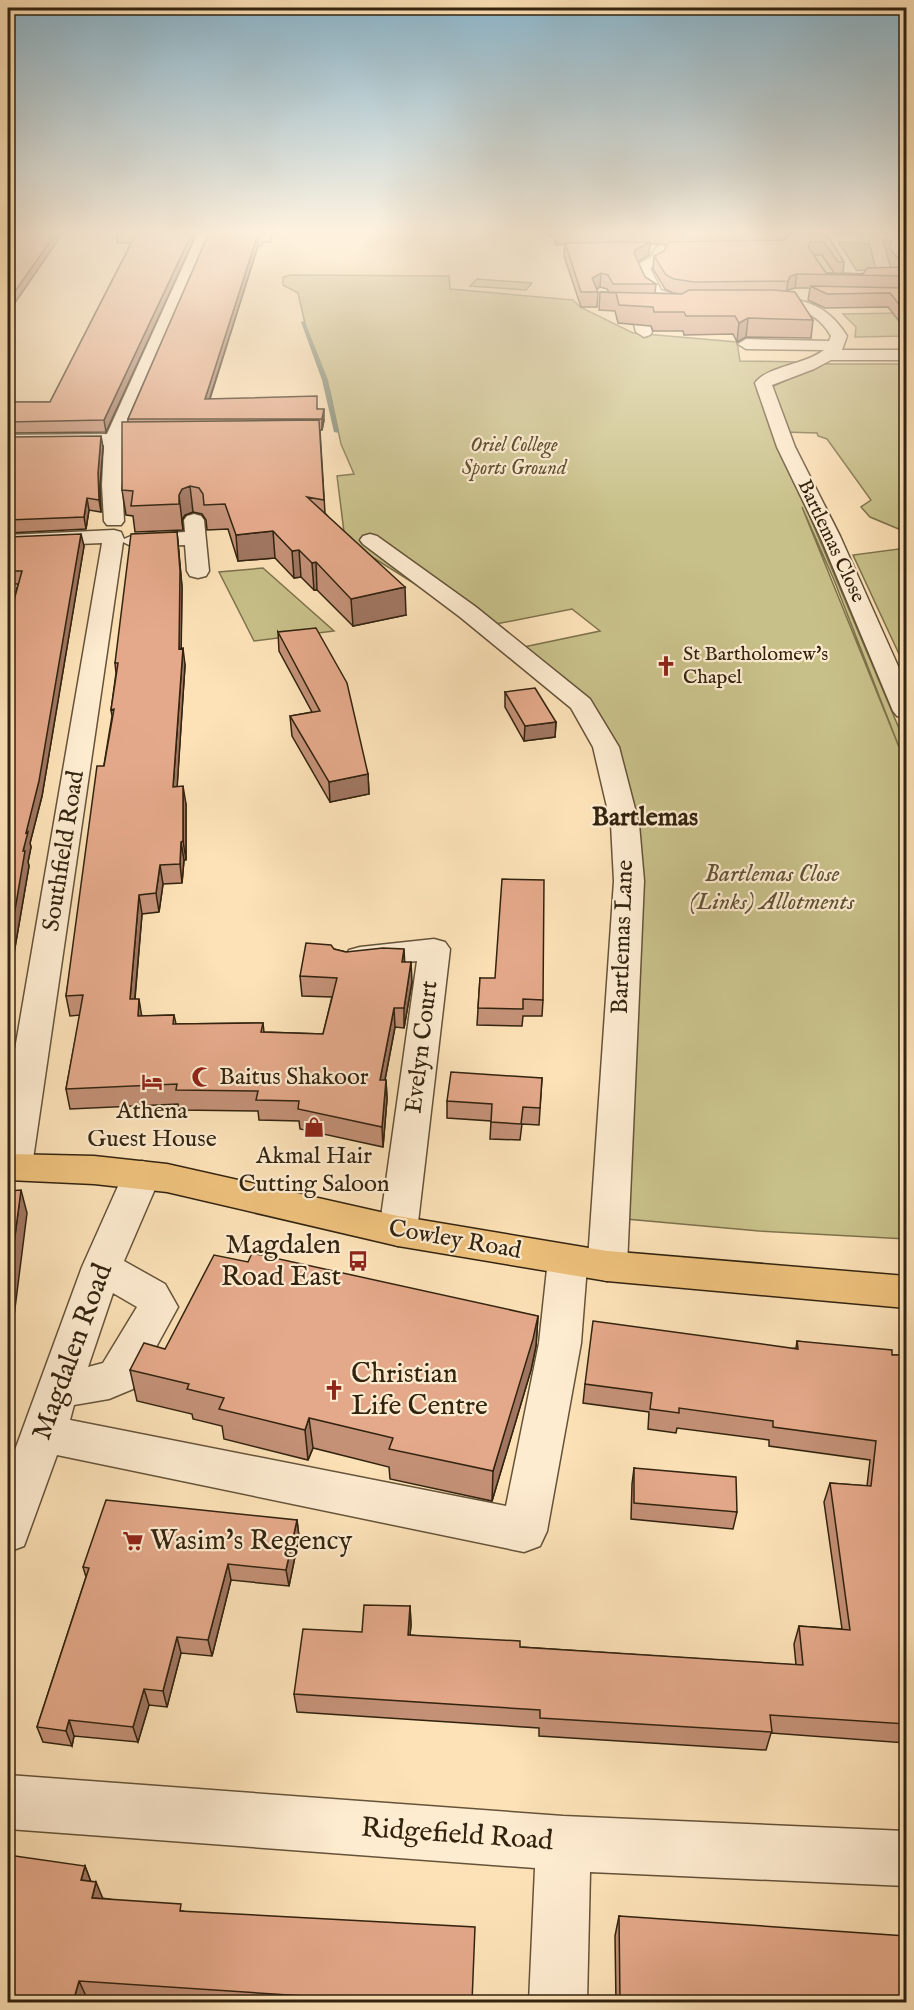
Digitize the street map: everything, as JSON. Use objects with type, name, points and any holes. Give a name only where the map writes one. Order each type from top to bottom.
[{"type":"main road","name":"Cowley Road","points":[[10,1167],[94,1170],[167,1178],[398,1231],[587,1263],[906,1292]]},
{"type":"street","name":"Southfield Road","points":[[10,1167],[114,533],[112,485],[114,439],[164,327]]},
{"type":"street","points":[[641,327],[644,332]]},
{"type":"street","points":[[830,353],[839,336],[833,327]]},
{"type":"street","points":[[751,349],[802,354],[906,355]]},
{"type":"street","name":"Bartlemas Close","points":[[830,353],[763,382],[786,447],[830,536],[906,711]]},
{"type":"street","points":[[8,440],[182,438]]},
{"type":"street","points":[[8,541],[195,529],[198,570]]},
{"type":"street","name":"Bartlemas Lane","points":[[42,1433],[524,1531],[560,1342],[587,1263],[629,881],[625,824],[606,747],[581,704],[468,612],[369,540]]},
{"type":"street","name":"Evelyn Court","points":[[347,959],[434,949],[398,1231]]},
{"type":"street","name":"Magdalen Road","points":[[8,1531],[102,1267],[142,1175]]},
{"type":"street","points":[[59,1390],[109,1381],[118,1376],[158,1307],[151,1295],[102,1267]]},
{"type":"street","name":"Ridgefield Road","points":[[8,1802],[563,1843],[906,1859]]},
{"type":"street","points":[[558,2002],[563,1843]]},
{"type":"green space","points":[[306,327],[620,327],[633,333],[737,342],[740,361],[804,362],[757,385],[757,391],[906,745],[906,1239],[759,1231],[626,1219],[609,739],[519,648],[600,631],[572,609],[491,625],[439,599],[345,540],[337,476],[354,474],[341,444],[330,392]],"holes":[[[802,507],[834,580],[899,747]]]},
{"type":"green space","points":[[856,327],[906,327],[906,336],[855,337]]},
{"type":"green space","points":[[819,364],[906,364],[906,532],[870,517],[861,507],[871,500],[827,439],[818,436],[817,433],[784,432],[768,389]]},
{"type":"green space","points":[[906,548],[906,669],[853,555]]},
{"type":"green space","points":[[263,568],[334,631],[254,641],[219,572]]},
{"type":"building","points":[[88,327],[148,327],[104,420],[8,422],[8,402],[50,402]]},
{"type":"building","points":[[168,327],[228,327],[205,399],[317,396],[317,409],[324,409],[322,419],[128,419]]},
{"type":"building","points":[[319,420],[324,500],[307,497],[405,587],[351,599],[316,562],[312,563],[299,550],[292,551],[273,531],[236,535],[225,504],[204,505],[203,494],[199,488],[190,486],[182,489],[179,504],[131,506],[133,491],[122,490],[122,422]]},
{"type":"building","points":[[101,436],[98,473],[99,500],[87,498],[84,517],[8,520],[8,437]]},
{"type":"building","points":[[177,532],[180,571],[179,649],[183,648],[173,787],[183,786],[183,841],[181,842],[180,864],[160,865],[156,893],[139,895],[130,999],[139,999],[138,1016],[174,1015],[173,1024],[263,1023],[261,1032],[323,1034],[337,978],[300,976],[306,943],[331,945],[334,949],[346,952],[383,948],[404,949],[402,962],[411,962],[404,1008],[394,1008],[380,1080],[386,1080],[382,1127],[298,1109],[299,1101],[256,1100],[258,1091],[176,1090],[177,1084],[66,1089],[83,995],[66,996],[97,766],[104,766],[114,709],[111,710],[118,663],[115,663],[131,534]]},
{"type":"building","points":[[81,534],[39,781],[26,833],[28,832],[8,951],[8,622],[22,571],[8,571],[8,537]]},
{"type":"building","points":[[316,628],[347,683],[368,774],[329,782],[290,716],[320,711],[278,632]]},
{"type":"building","points":[[535,688],[556,722],[525,726],[505,692]]},
{"type":"building","points":[[502,879],[544,880],[543,1000],[523,999],[523,1009],[478,1008],[480,978],[495,978]]},
{"type":"building","points":[[451,1072],[542,1078],[540,1108],[523,1107],[521,1124],[491,1122],[492,1104],[447,1101]]},
{"type":"building","points":[[21,1190],[8,1289],[8,1191]]},
{"type":"building","name":"Christian Life Centre","points":[[252,1253],[538,1316],[493,1471],[389,1449],[393,1438],[309,1418],[305,1430],[219,1409],[224,1398],[187,1389],[189,1384],[130,1370],[144,1343],[165,1349],[214,1255],[248,1262]]},
{"type":"building","points":[[593,1321],[798,1349],[797,1341],[892,1350],[892,1355],[906,1355],[906,1424],[902,1424],[906,1461],[906,1724],[770,1715],[772,1732],[540,1718],[540,1710],[294,1694],[303,1629],[362,1632],[364,1605],[410,1606],[408,1635],[520,1641],[520,1647],[803,1665],[799,1626],[850,1630],[830,1483],[871,1486],[876,1441],[773,1427],[773,1421],[679,1408],[679,1413],[650,1409],[652,1393],[585,1384]]},
{"type":"building","points":[[634,1468],[736,1477],[737,1512],[634,1503]]},
{"type":"building","points":[[106,1500],[297,1520],[286,1570],[228,1564],[208,1640],[177,1637],[163,1691],[144,1689],[133,1727],[69,1720],[66,1731],[37,1727],[89,1568],[83,1567]]},
{"type":"building","points":[[8,1855],[85,1866],[81,1880],[96,1882],[92,1898],[181,1904],[180,1911],[475,1927],[472,2002],[318,2002],[319,1997],[79,1981],[73,2002],[8,2002]]},
{"type":"building","points":[[619,1916],[906,1936],[906,2002],[620,2002]]},
{"type":"waterway","points":[[305,327],[325,380],[337,432]]},
{"type":"place","name":"St Bartholomew's Chapel","points":[[666,666]]},
{"type":"place","name":"Baitus Shakoor","points":[[202,1077]]},
{"type":"place","name":"Athena Guest House","points":[[152,1082]]},
{"type":"place","name":"Akmal Hair Cutting Saloon","points":[[314,1127]]},
{"type":"place","name":"Magdalen Road East","points":[[358,1261]]},
{"type":"place","name":"Christian Life Centre","points":[[334,1390]]},
{"type":"place","name":"Wasim's Regency","points":[[133,1541]]},
{"type":"district","name":"Bartlemas","points":[[645,817]]},
{"type":"park label","name":"Oriel College Sports Ground","points":[[514,456]]},
{"type":"park label","name":"Bartlemas Close (Links) Allotments","points":[[772,888]]}]
